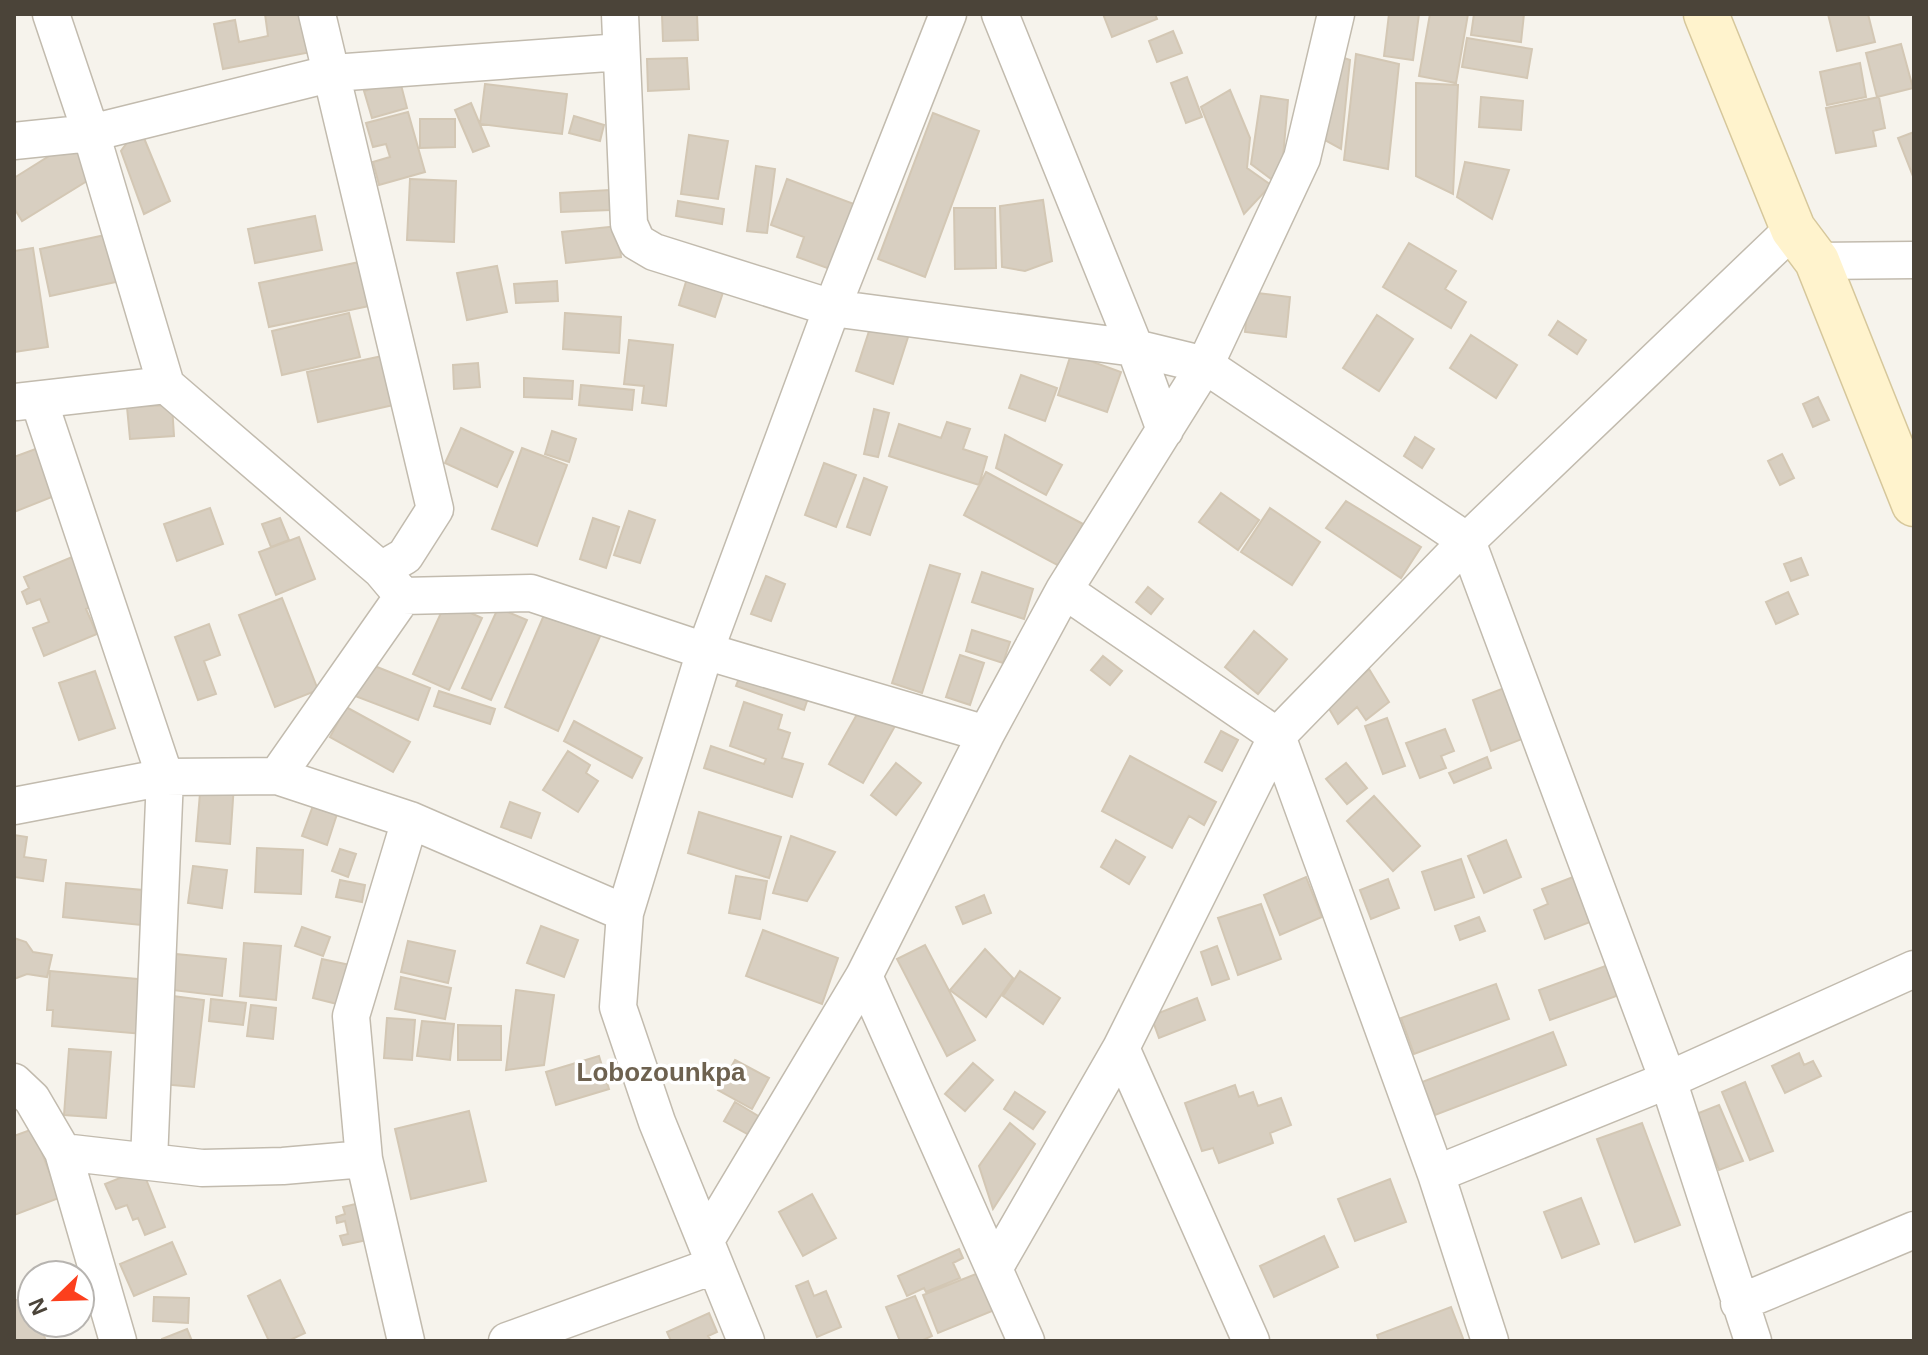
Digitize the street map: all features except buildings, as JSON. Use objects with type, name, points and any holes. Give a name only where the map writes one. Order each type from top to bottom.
[{"type":"street","points":[[51,14],[91,133],[166,385],[392,583],[531,593],[705,651],[986,734]]},
{"type":"street","points":[[277,776],[435,509],[317,14]]},
{"type":"street","points":[[620,14],[629,224],[637,242],[654,252],[832,308],[1135,348],[1205,365],[1467,541],[1668,1080],[1753,1341]]},
{"type":"street","points":[[746,1341],[657,1122],[618,1007],[625,913],[705,651],[832,308],[948,14]]},
{"type":"street","points":[[1000,14],[1165,430]]},
{"type":"street","points":[[507,1341],[709,1253],[864,976],[986,734],[1064,590],[1205,365],[1302,158],[1336,14]]},
{"type":"street","points":[[1706,14],[1914,504]]},
{"type":"street","points":[[14,141],[91,133],[333,73],[621,52]]},
{"type":"street","points":[[995,1267],[1121,1048],[1277,736],[1467,541],[1805,245],[1914,260]]},
{"type":"street","points":[[149,1161],[165,777],[27,401],[166,385]]},
{"type":"street","points":[[1064,590],[1277,736],[1436,1174],[1490,1341]]},
{"type":"street","points":[[14,806],[165,777],[277,776],[410,820],[625,913]]},
{"type":"street","points":[[406,1341],[364,1159],[351,1016],[410,820]]},
{"type":"street","points":[[1436,1174],[1668,1080],[1914,969]]},
{"type":"street","points":[[864,976],[1026,1341]]},
{"type":"street","points":[[1121,1048],[1251,1341]]},
{"type":"street","points":[[14,1082],[32,1099],[63,1152],[118,1341]]},
{"type":"street","points":[[63,1152],[202,1168],[283,1166],[364,1159]]},
{"type":"street","points":[[1739,1303],[1914,1230]]},
{"type":"district","name":"Lobozounkpa","points":[[661,1072]]}]
